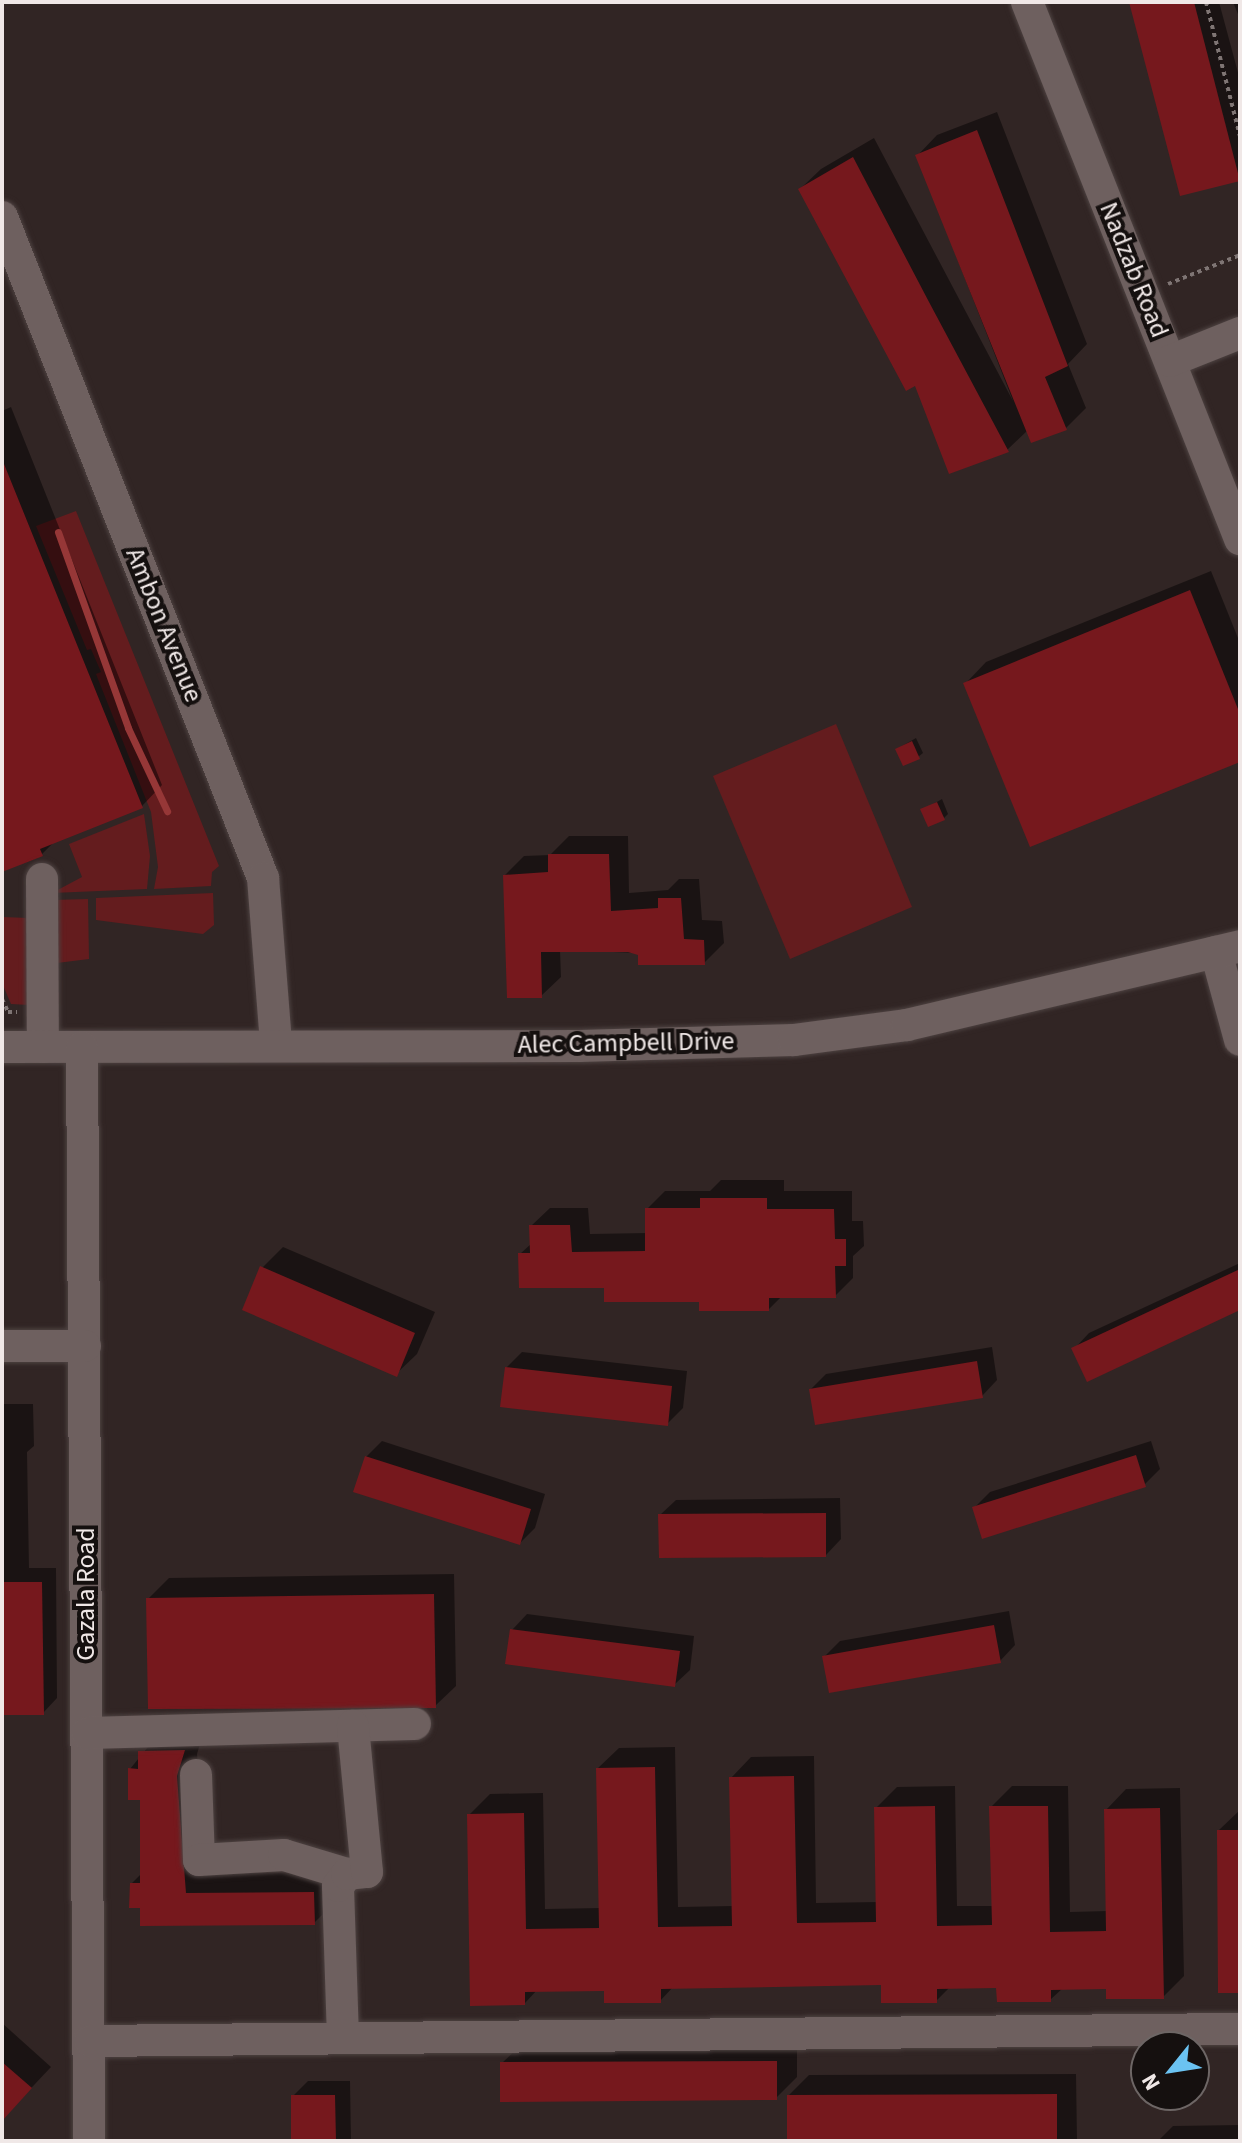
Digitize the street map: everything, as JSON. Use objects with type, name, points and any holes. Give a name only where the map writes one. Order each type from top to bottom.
[{"type":"street","name":"Nadzab Road","points":[[1027,2],[1240,539]]},
{"type":"street","name":"Ambon Avenue","points":[[2,217],[263,878],[276,1045]]},
{"type":"street","points":[[1170,361],[1240,333]]},
{"type":"street","points":[[42,879],[43,1047]]},
{"type":"street","points":[[1228,949],[1240,1040]]},
{"type":"street","name":"Alec Campbell Drive","points":[[2,1047],[794,1040],[907,1025],[1228,949]]},
{"type":"street","name":"Gazala Road","points":[[82,1047],[89,2141]]},
{"type":"street","points":[[2,1346],[85,1346]]},
{"type":"street","points":[[87,1733],[415,1724]]},
{"type":"street","points":[[196,1775],[199,1860],[284,1855],[347,1874],[367,1872],[353,1726]]},
{"type":"street","points":[[343,2038],[338,1886],[347,1874]]},
{"type":"street","points":[[90,2041],[1240,2029]]},
{"type":"path","points":[[1206,2],[1240,136]]},
{"type":"path","points":[[1156,289],[1240,255]]},
{"type":"shaded area","points":[[76,511],[219,866],[212,872],[211,886],[154,889],[158,867],[151,812],[96,674],[101,672],[91,649],[87,650],[36,526]]},
{"type":"shaded area","points":[[836,724],[912,907],[790,959],[713,776]]},
{"type":"shaded area","points":[[144,814],[150,856],[147,889],[52,893],[82,877],[69,844]]},
{"type":"shaded area","points":[[213,893],[214,925],[203,934],[96,920],[96,898]]},
{"type":"shaded area","points":[[88,899],[89,959],[57,963],[52,900]]},
{"type":"shaded area","points":[[2,917],[29,918],[29,1005],[11,1004],[2,983]]},
{"type":"building","points":[[1129,2],[1194,2],[1240,181],[1180,196]]},
{"type":"building","points":[[977,130],[1068,366],[1045,377],[1067,430],[1031,443],[915,155]]},
{"type":"building","points":[[853,157],[1009,452],[949,474],[915,386],[906,391],[798,189]]},
{"type":"building","points":[[2,459],[143,808],[40,849],[43,856],[2,872]]},
{"type":"building","points":[[1190,590],[1240,714],[1240,762],[1030,847],[963,683]]},
{"type":"building","points":[[912,741],[920,759],[903,766],[895,749]]},
{"type":"building","points":[[937,802],[945,820],[928,827],[920,809]]},
{"type":"building","points":[[548,854],[609,854],[611,911],[658,908],[658,898],[681,898],[684,939],[704,940],[705,965],[638,965],[638,955],[628,952],[541,952],[542,998],[507,998],[503,875],[548,872]]},
{"type":"building","points":[[700,1198],[767,1198],[767,1209],[834,1209],[835,1239],[846,1239],[846,1266],[835,1266],[836,1298],[769,1298],[769,1311],[699,1311],[699,1302],[604,1302],[604,1288],[519,1288],[518,1253],[530,1253],[529,1225],[570,1225],[572,1252],[645,1251],[645,1208],[700,1208]]},
{"type":"building","points":[[260,1266],[415,1333],[397,1377],[242,1310]]},
{"type":"building","points":[[1240,1269],[1240,1310],[1087,1382],[1071,1348]]},
{"type":"building","points":[[977,1361],[983,1398],[815,1425],[809,1389]]},
{"type":"building","points":[[505,1367],[672,1386],[668,1426],[500,1407]]},
{"type":"building","points":[[1136,1455],[1146,1487],[982,1539],[972,1507]]},
{"type":"building","points":[[365,1456],[531,1509],[520,1545],[353,1492]]},
{"type":"building","points":[[826,1513],[826,1557],[659,1558],[658,1514]]},
{"type":"building","points":[[2,1582],[42,1582],[44,1715],[2,1715]]},
{"type":"building","points":[[434,1594],[436,1708],[148,1709],[146,1598]]},
{"type":"building","points":[[994,1625],[1001,1663],[829,1693],[822,1656]]},
{"type":"building","points":[[510,1629],[680,1651],[675,1687],[505,1664]]},
{"type":"building","points":[[185,1750],[177,1776],[186,1893],[314,1892],[315,1925],[140,1926],[140,1908],[129,1908],[130,1883],[140,1883],[140,1800],[128,1800],[128,1768],[138,1769],[138,1751]]},
{"type":"building","points":[[655,1767],[658,1927],[732,1926],[729,1777],[794,1776],[797,1923],[876,1922],[874,1807],[935,1806],[937,1926],[992,1925],[989,1806],[1048,1806],[1050,1932],[1106,1931],[1104,1809],[1160,1808],[1164,1999],[1106,1999],[1106,1989],[1051,1990],[1051,2002],[997,2002],[996,1988],[937,1989],[937,2003],[881,2003],[881,1985],[661,1989],[661,2003],[604,2003],[604,1991],[525,1992],[525,2005],[470,2006],[467,1814],[524,1813],[526,1929],[599,1928],[596,1768]]},
{"type":"building","points":[[1217,1830],[1240,1830],[1240,1993],[1218,1993]]},
{"type":"building","points":[[777,2061],[777,2100],[500,2102],[500,2062]]},
{"type":"building","points":[[2,2062],[32,2088],[2,2121]]},
{"type":"building","points":[[1057,2094],[1057,2141],[787,2141],[787,2095]]},
{"type":"building","points":[[291,2095],[335,2095],[336,2141],[291,2141]]},
{"type":"waterway","points":[[58,532],[128,728],[167,811]]}]
